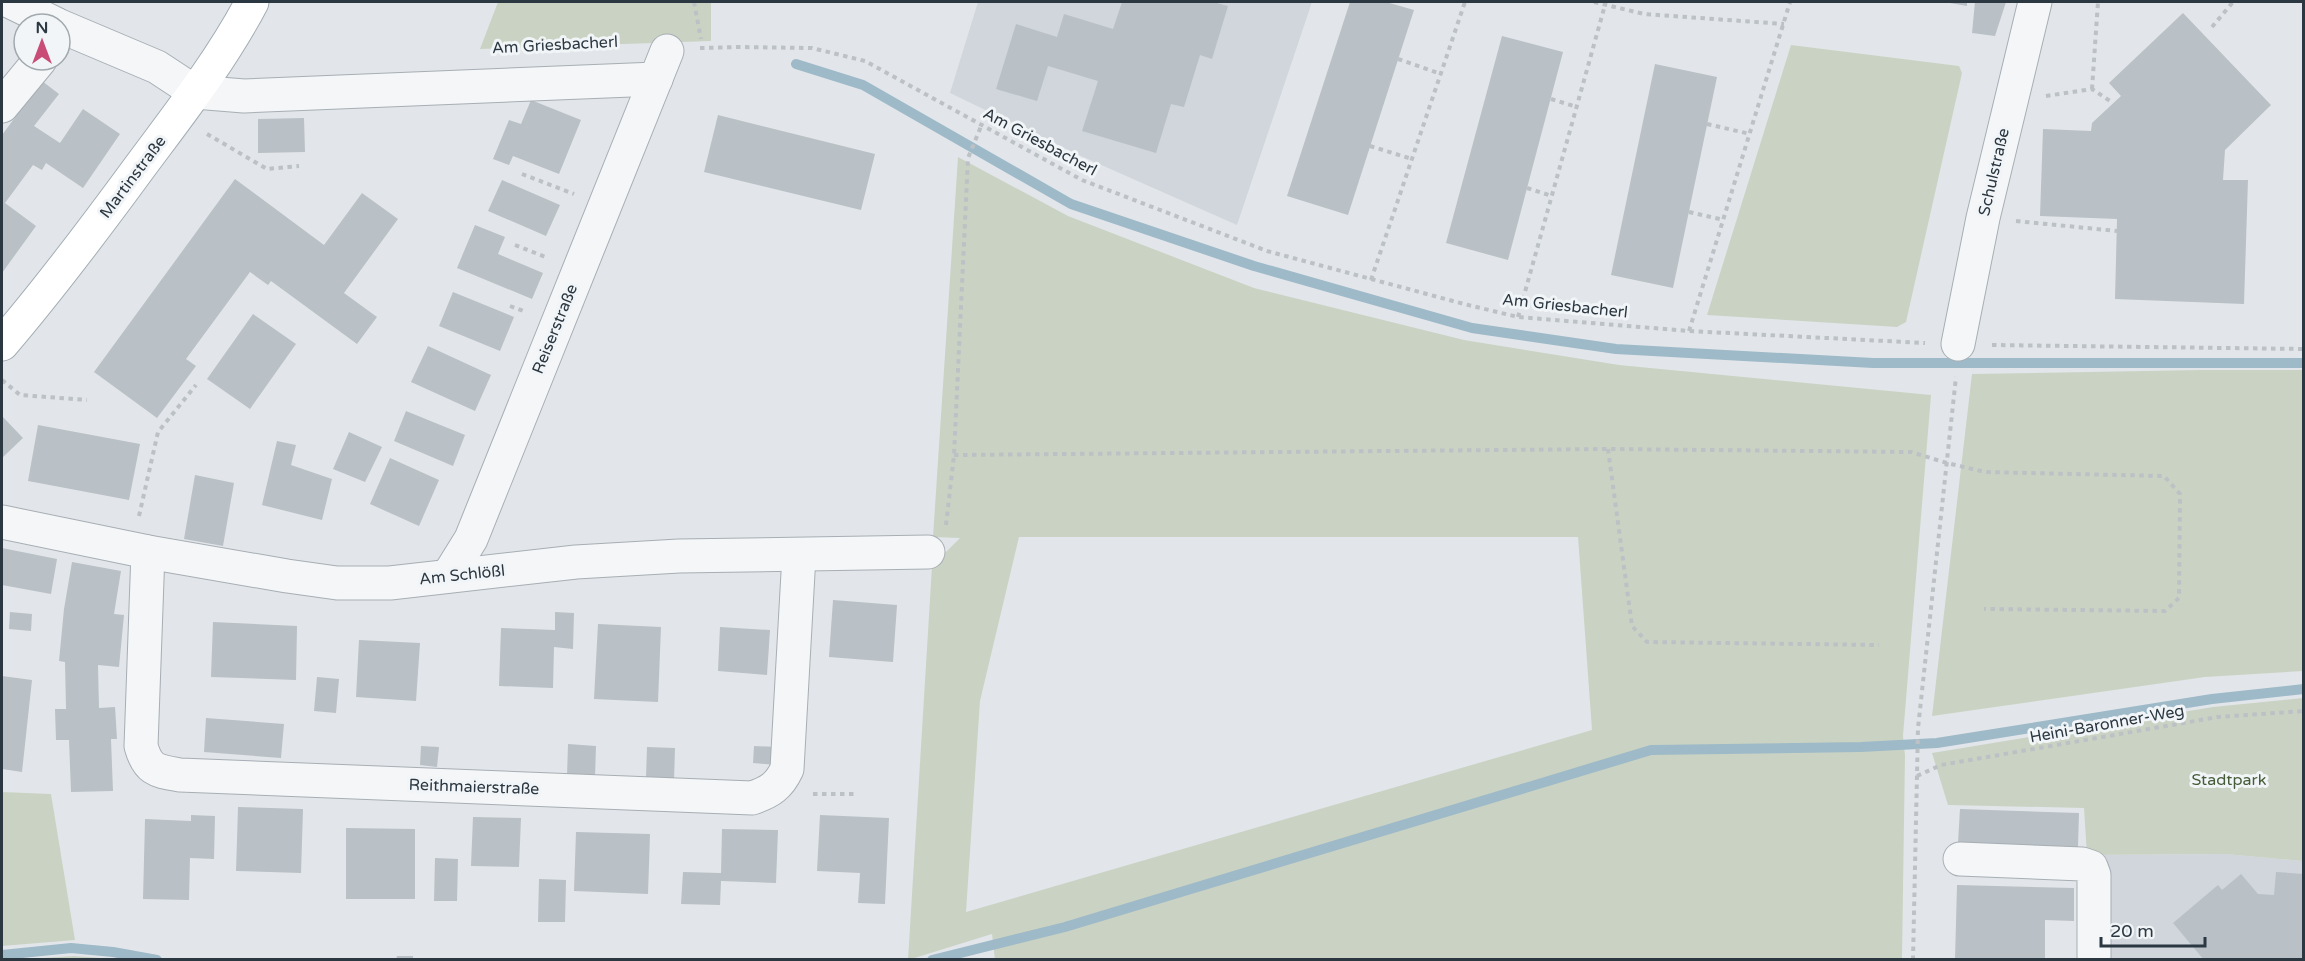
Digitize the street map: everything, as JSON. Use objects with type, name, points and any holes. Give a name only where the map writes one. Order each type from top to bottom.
[{"type":"main road","name":"Martinstraße","points":[[2,344],[43,296],[187,104],[236,32],[252,2]]},
{"type":"street","points":[[12,2],[30,12]]},
{"type":"street","name":"Schulstraße","points":[[1959,344],[1983,218],[2035,2]]},
{"type":"street","points":[[72,33],[157,67],[187,104],[244,96],[661,65]]},
{"type":"street","name":"Reiserstraße","points":[[448,576],[471,539],[661,65]]},
{"type":"street","points":[[2,106],[30,72]]},
{"type":"street","name":"Am Schlößl","points":[[2,522],[142,551],[337,583],[390,583],[576,562],[679,556],[928,552]]},
{"type":"street","name":"Reithmaierstraße","points":[[142,551],[141,746],[146,762],[159,771],[180,775],[752,798],[775,788],[781,783],[787,769],[799,555]]},
{"type":"street","points":[[1960,859],[2082,864],[2091,867],[2094,875],[2094,960]]},
{"type":"path","points":[[694,2],[703,48]]},
{"type":"path","points":[[1371,280],[1464,2]]},
{"type":"path","points":[[1594,2],[1644,14],[1784,24]]},
{"type":"path","points":[[1689,331],[1790,2]]},
{"type":"path","points":[[2092,89],[2098,2]]},
{"type":"path","points":[[2212,27],[2233,2]]},
{"type":"path","points":[[1518,317],[1605,5]]},
{"type":"path","name":"Am Griesbacherl","points":[[661,65],[703,48],[812,48],[865,61],[1082,180],[1267,251],[1518,317],[1689,331],[1959,344],[2304,349]]},
{"type":"path","points":[[1398,59],[1440,74]]},
{"type":"path","points":[[2010,102],[2092,89],[2113,102]]},
{"type":"path","points":[[1551,99],[1577,107]]},
{"type":"path","points":[[187,104],[267,169],[299,166]]},
{"type":"path","points":[[928,552],[936,549],[945,537],[954,455],[968,158],[982,124]]},
{"type":"path","points":[[1707,124],[1750,134]]},
{"type":"path","points":[[1370,146],[1412,159]]},
{"type":"path","points":[[522,174],[605,205]]},
{"type":"path","points":[[1527,188],[1552,196]]},
{"type":"path","points":[[1689,212],[1724,220]]},
{"type":"path","points":[[1983,218],[2117,231]]},
{"type":"path","points":[[2,380],[20,395],[87,400]]},
{"type":"path","points":[[142,551],[140,507],[158,432],[196,385]]},
{"type":"path","points":[[1913,960],[1918,728],[1955,389]]},
{"type":"path","points":[[954,455],[1608,449],[1911,452],[1985,472],[2164,476],[2180,495],[2179,598],[2165,611],[1984,609]]},
{"type":"path","points":[[1608,449],[1632,626],[1647,642],[1879,645]]},
{"type":"path","name":"Heini-Baronner-Weg","points":[[1917,776],[1941,765],[2218,717],[2304,711]]},
{"type":"shaded area","points":[[978,2],[1312,2],[1237,225],[1081,156],[950,93]]},
{"type":"shaded area","points":[[2225,854],[2303,861],[2303,959],[2105,959],[2104,855]]},
{"type":"green space","points":[[498,2],[711,2],[711,41],[480,49]]},
{"type":"green space","points":[[1791,45],[1959,66],[1962,73],[1906,322],[1897,327],[1707,315]]},
{"type":"green space","points":[[958,157],[1068,216],[1254,288],[1464,340],[1619,365],[1931,395],[1903,736],[1905,755],[1902,959],[995,960],[992,934],[908,960],[932,566],[960,538],[933,537]],"holes":[[[1019,537],[1578,537],[1592,730],[966,912],[980,701]]]},
{"type":"green space","points":[[2303,370],[2303,671],[2205,677],[1932,716],[1972,374]]},
{"type":"green space","name":"Stadtpark","points":[[2303,698],[2303,861],[2225,854],[2087,855],[2084,808],[1948,805],[1932,753],[2213,707]]},
{"type":"green space","points":[[2,792],[51,794],[75,940],[2,946]]},
{"type":"green space","points":[[74,956],[114,959],[28,959]]},
{"type":"building","points":[[1122,2],[1213,2],[1228,6],[1212,59],[1200,55],[1184,107],[1171,104],[1156,153],[1082,131],[1098,81],[1048,66],[1037,101],[996,89],[1016,24],[1057,37],[1064,14],[1113,29]]},
{"type":"building","points":[[1350,2],[1386,2],[1414,10],[1348,215],[1287,196]]},
{"type":"building","points":[[1944,2],[1967,2],[1967,6]]},
{"type":"building","points":[[1975,2],[2006,2],[1995,36],[1972,33]]},
{"type":"building","points":[[2183,13],[2271,105],[2225,150],[2223,180],[2248,180],[2244,304],[2115,299],[2117,219],[2040,216],[2043,129],[2091,131],[2092,123],[2121,96],[2109,83]]},
{"type":"building","points":[[1502,36],[1563,52],[1508,260],[1446,243]]},
{"type":"building","points":[[1655,64],[1717,77],[1673,288],[1611,275]]},
{"type":"building","points":[[42,81],[59,94],[34,126],[60,143],[83,109],[120,134],[83,188],[46,163],[42,170],[33,165],[5,203],[36,226],[2,273],[2,135]]},
{"type":"building","points":[[531,100],[581,120],[559,174],[513,156],[509,165],[493,159],[509,120],[521,124]]},
{"type":"building","points":[[718,115],[875,154],[861,210],[704,172]]},
{"type":"building","points":[[304,118],[305,152],[258,153],[258,119]]},
{"type":"building","points":[[235,179],[324,245],[362,193],[398,219],[344,293],[377,317],[357,344],[271,281],[268,285],[250,272],[186,359],[196,366],[157,418],[94,372]]},
{"type":"building","points":[[502,180],[560,205],[546,236],[488,211]]},
{"type":"building","points":[[475,225],[505,237],[498,254],[543,273],[532,299],[457,268]]},
{"type":"building","points":[[453,292],[514,317],[500,351],[439,326]]},
{"type":"building","points":[[253,314],[296,344],[250,409],[207,379]]},
{"type":"building","points":[[428,346],[491,375],[475,411],[411,382]]},
{"type":"building","points":[[406,411],[465,435],[453,466],[394,441]]},
{"type":"building","points":[[2,416],[23,438],[2,458]]},
{"type":"building","points":[[38,425],[140,444],[129,500],[28,481]]},
{"type":"building","points":[[349,432],[382,447],[365,482],[333,469]]},
{"type":"building","points":[[277,441],[296,445],[291,465],[332,479],[322,520],[262,505]]},
{"type":"building","points":[[390,458],[439,480],[419,526],[370,504]]},
{"type":"building","points":[[195,475],[234,483],[223,546],[184,539]]},
{"type":"building","points":[[2,548],[57,559],[51,594],[2,585]]},
{"type":"building","points":[[72,562],[121,571],[114,614],[124,615],[119,667],[98,665],[99,708],[115,707],[117,739],[111,739],[113,791],[71,792],[69,740],[56,740],[55,709],[66,709],[65,662],[59,661],[64,609]]},
{"type":"building","points":[[833,600],[897,605],[893,662],[829,657]]},
{"type":"building","points":[[10,612],[32,614],[31,631],[9,629]]},
{"type":"building","points":[[555,612],[574,613],[573,649],[554,647],[553,688],[499,686],[501,628],[555,630]]},
{"type":"building","points":[[213,622],[297,626],[296,680],[211,677]]},
{"type":"building","points":[[598,624],[661,627],[658,702],[594,699]]},
{"type":"building","points":[[720,627],[770,630],[767,675],[718,671]]},
{"type":"building","points":[[359,640],[420,643],[416,701],[356,697]]},
{"type":"building","points":[[2,676],[32,680],[22,772],[2,769]]},
{"type":"building","points":[[317,677],[339,679],[336,713],[314,711]]},
{"type":"building","points":[[206,718],[284,724],[281,758],[204,752]]},
{"type":"building","points":[[568,744],[596,746],[595,777],[567,776]]},
{"type":"building","points":[[421,746],[439,747],[437,767],[420,765]]},
{"type":"building","points":[[754,746],[778,747],[777,765],[753,763]]},
{"type":"building","points":[[647,747],[675,748],[674,780],[646,778]]},
{"type":"building","points":[[238,807],[303,809],[301,873],[236,871]]},
{"type":"building","points":[[1960,809],[2079,813],[2078,847],[1958,843]]},
{"type":"building","points":[[191,815],[215,816],[214,859],[190,858],[189,900],[143,899],[145,819],[191,821]]},
{"type":"building","points":[[820,815],[889,818],[885,904],[858,903],[860,873],[817,871]]},
{"type":"building","points":[[473,817],[521,818],[519,867],[471,866]]},
{"type":"building","points":[[346,828],[415,829],[415,899],[346,899]]},
{"type":"building","points":[[722,829],[778,830],[776,883],[721,881],[720,905],[681,904],[683,872],[721,873]]},
{"type":"building","points":[[576,832],[650,834],[648,894],[574,891]]},
{"type":"building","points":[[435,858],[458,859],[457,901],[434,901]]},
{"type":"building","points":[[2276,872],[2304,874],[2304,960],[2204,960],[2173,923],[2218,885],[2222,890],[2241,874],[2258,894],[2274,895]]},
{"type":"building","points":[[539,879],[566,880],[565,922],[538,922]]},
{"type":"building","points":[[1957,885],[2074,888],[2074,921],[2045,920],[2045,960],[1955,960]]},
{"type":"building","points":[[397,956],[413,956],[413,960],[396,960]]},
{"type":"waterway","points":[[796,64],[863,85],[1071,204],[1254,266],[1472,328],[1616,349],[1873,363],[2304,363]]},
{"type":"waterway","points":[[932,960],[1065,927],[1651,750],[1861,747],[1937,743],[2212,699],[2304,689]]},
{"type":"waterway","points":[[2,955],[71,948],[113,952],[157,960]]}]
